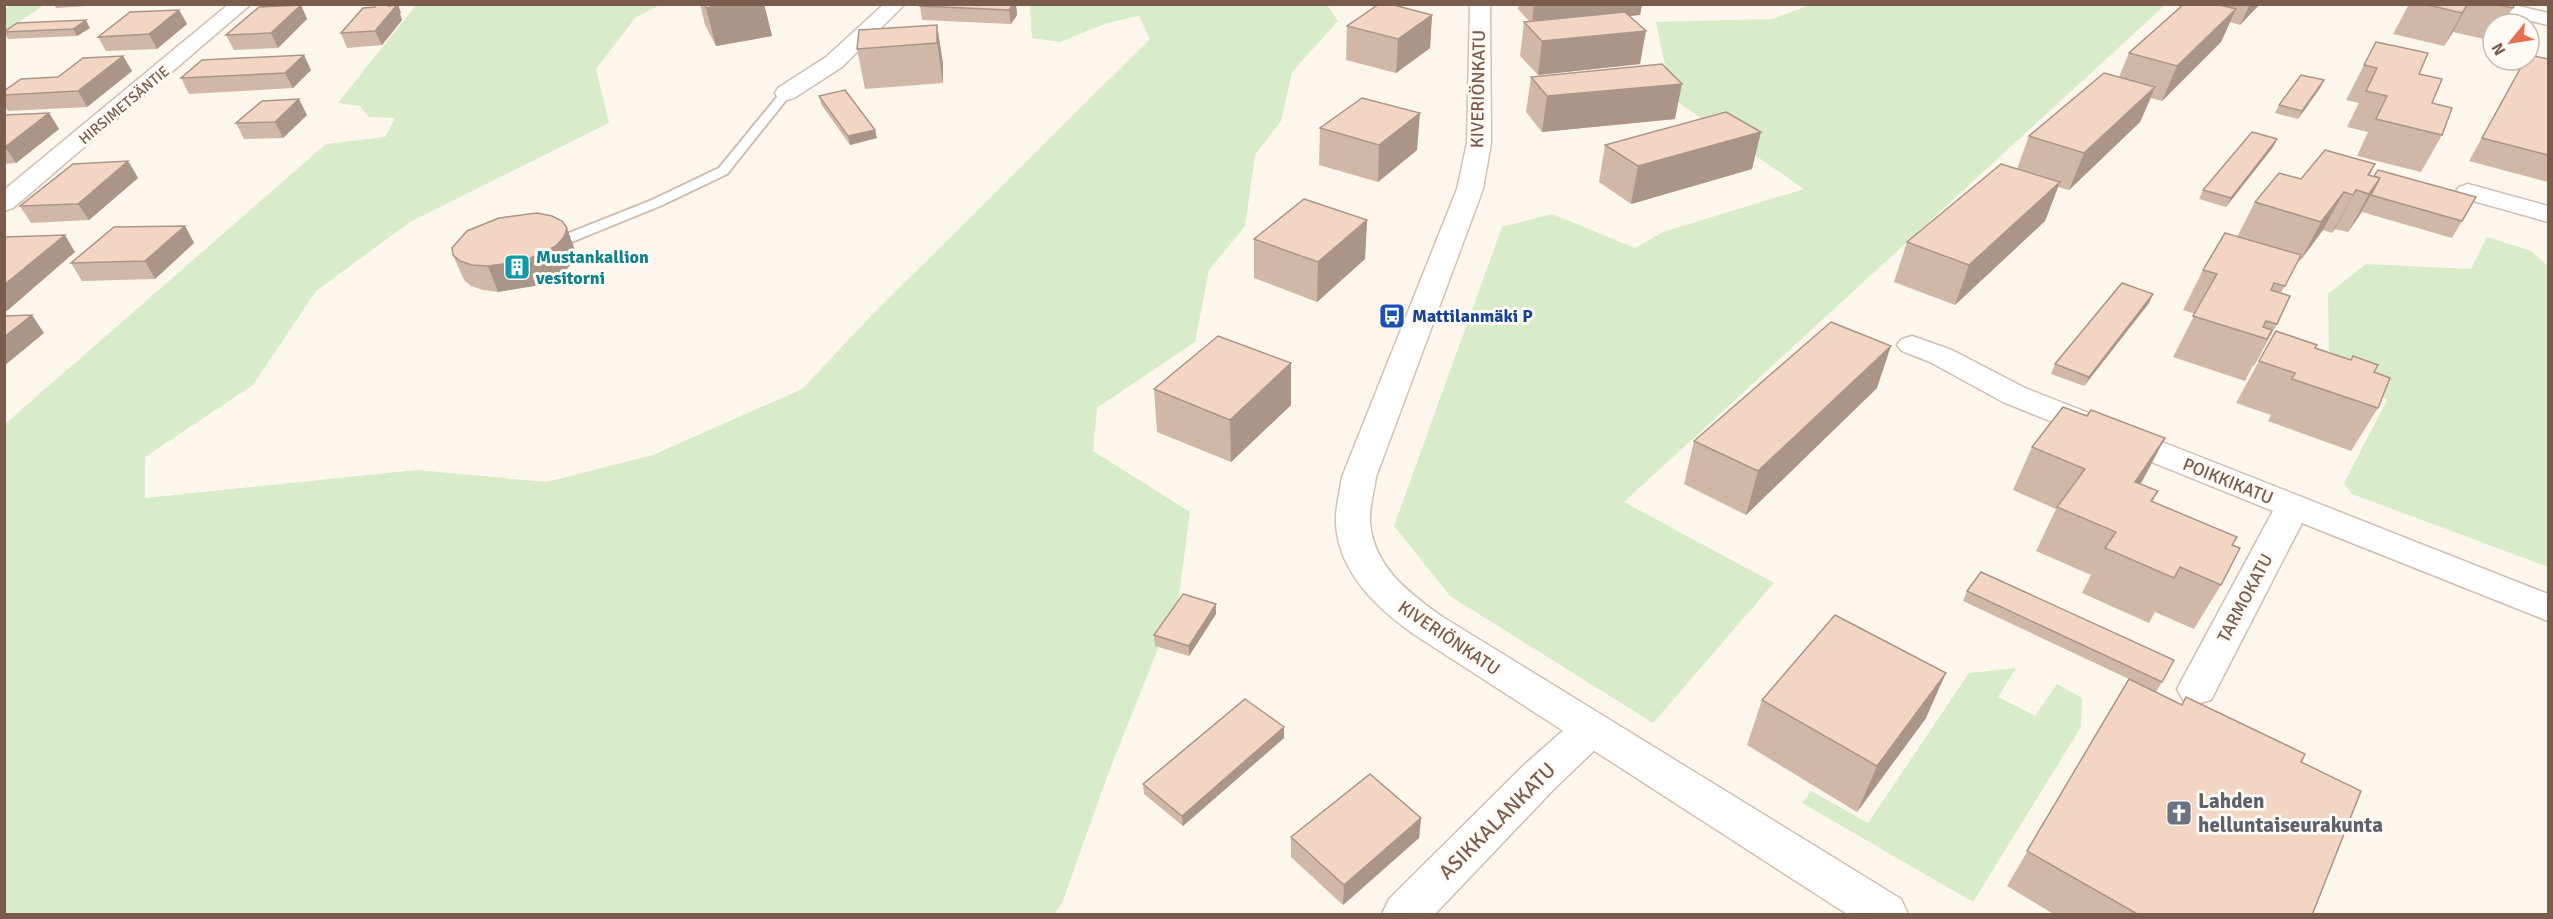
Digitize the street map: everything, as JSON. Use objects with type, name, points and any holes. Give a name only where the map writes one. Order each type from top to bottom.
[{"type":"street","name":"HIRSIMETSÄNTIE","points":[[4,203],[242,4]]},
{"type":"street","points":[[786,93],[834,62],[896,4]]},
{"type":"street","name":"KIVERIÖNKATU","points":[[1480,4],[1479,143],[1470,189],[1359,477],[1353,523],[1364,561],[1396,604],[1590,730],[1885,915]]},
{"type":"street","points":[[2481,4],[2548,19]]},
{"type":"street","points":[[2468,192],[2548,214]]},
{"type":"street","name":"POIKKIKATU","points":[[1912,345],[1941,356],[2014,395],[2548,608]]},
{"type":"street","name":"TARMOKATU","points":[[2197,689],[2293,507]]},
{"type":"street","name":"ASIKKALANKATU","points":[[1405,915],[1538,778],[1590,730]]},
{"type":"lane","points":[[569,238],[656,203],[723,171],[786,93]]},
{"type":"green space","points":[[1812,4],[2165,5],[1624,502],[1774,583],[1653,723],[1450,596],[1394,526],[1502,227],[1552,214],[1635,248],[1663,232],[1804,189],[1672,98],[1656,22],[1773,19]]},
{"type":"green space","points":[[11,5],[44,5],[5,31],[5,9]]},
{"type":"green space","points":[[416,5],[660,5],[635,18],[596,69],[609,123],[410,222],[316,291],[253,385],[145,457],[145,498],[417,470],[547,482],[653,455],[802,389],[871,316],[1150,39],[1139,16],[1107,23],[1060,42],[1032,38],[1030,5],[1327,5],[1338,21],[1292,72],[1281,121],[1255,155],[1245,226],[1209,270],[1195,342],[1097,408],[1093,451],[1190,512],[1179,596],[1108,774],[1062,903],[1054,914],[5,914],[5,424],[326,144],[385,137],[395,118],[369,117],[360,106],[338,103]]},
{"type":"green space","points":[[2487,237],[2531,251],[2548,266],[2548,567],[2352,494],[2344,483],[2387,400],[2329,351],[2328,294],[2366,264],[2471,269]]},
{"type":"green space","points":[[2016,668],[1998,697],[2035,716],[2057,684],[2082,698],[2081,727],[1973,902],[1802,803],[1811,791],[1868,823],[1969,673]]},
{"type":"building","points":[[377,4],[397,5],[375,31],[341,33],[363,8],[375,7]]},
{"type":"building","points":[[705,4],[725,4],[706,8]]},
{"type":"building","points":[[921,4],[1013,4],[1009,10],[920,6]]},
{"type":"building","points":[[1379,4],[1390,4],[1432,15],[1398,39],[1347,26]]},
{"type":"building","points":[[2184,4],[2216,4],[2236,9],[2177,66],[2129,53]]},
{"type":"building","points":[[2424,4],[2468,4],[2462,13]]},
{"type":"building","points":[[2495,4],[2515,4],[2513,8]]},
{"type":"building","points":[[301,5],[271,33],[226,35],[259,7]]},
{"type":"building","points":[[179,10],[149,34],[98,37],[130,12]]},
{"type":"building","points":[[1625,12],[1646,31],[1542,41],[1524,22]]},
{"type":"building","points":[[86,20],[73,29],[4,32],[17,23]]},
{"type":"building","points":[[937,25],[937,43],[857,49],[859,30]]},
{"type":"building","points":[[2376,42],[2428,53],[2419,74],[2442,79],[2432,103],[2452,108],[2442,135],[2376,119],[2387,96],[2366,91],[2377,68],[2364,65]]},
{"type":"building","points":[[304,55],[285,73],[181,78],[202,60]]},
{"type":"building","points":[[123,56],[78,91],[4,95],[4,91],[21,79],[58,77],[83,58]]},
{"type":"building","points":[[2541,58],[2548,59],[2548,155],[2482,138],[2518,72],[2541,72]]},
{"type":"building","points":[[1662,64],[1682,84],[1547,96],[1531,77]]},
{"type":"building","points":[[2104,73],[2155,87],[2084,153],[2029,136]]},
{"type":"building","points":[[2301,75],[2324,80],[2302,111],[2279,105]]},
{"type":"building","points":[[845,90],[875,130],[848,136],[819,96]]},
{"type":"building","points":[[1362,98],[1420,113],[1379,145],[1320,128]]},
{"type":"building","points":[[299,99],[275,122],[236,123],[262,101]]},
{"type":"building","points":[[1726,112],[1761,132],[1638,166],[1605,145]]},
{"type":"building","points":[[49,113],[5,147],[4,147],[4,115]]},
{"type":"building","points":[[2252,132],[2277,139],[2231,198],[2203,190]]},
{"type":"building","points":[[2325,150],[2375,164],[2368,175],[2380,178],[2369,194],[2356,190],[2353,195],[2344,192],[2321,222],[2255,202],[2279,173],[2301,179]]},
{"type":"building","points":[[128,161],[78,204],[20,206],[73,164]]},
{"type":"building","points":[[2001,164],[2060,182],[1969,265],[1907,242]]},
{"type":"building","points":[[2378,170],[2476,197],[2462,221],[2371,195],[2380,178],[2374,176]]},
{"type":"building","points":[[1304,199],[1367,220],[1318,262],[1254,239]]},
{"type":"building","points":[[537,213],[562,221],[567,228],[564,237],[556,246],[524,261],[488,266],[472,265],[460,261],[453,255],[452,248],[467,231],[499,218]]},
{"type":"building","points":[[185,226],[145,261],[71,263],[114,227]]},
{"type":"building","points":[[2225,233],[2301,255],[2285,286],[2274,283],[2271,290],[2290,296],[2277,324],[2266,321],[2263,327],[2272,330],[2267,339],[2193,316],[2217,274],[2203,270]]},
{"type":"building","points":[[65,235],[4,285],[4,237]]},
{"type":"building","points":[[2122,283],[2153,294],[2089,377],[2055,364]]},
{"type":"building","points":[[32,315],[4,337],[4,316]]},
{"type":"building","points":[[1831,322],[1891,346],[1758,471],[1694,441]]},
{"type":"building","points":[[2276,331],[2351,360],[2353,356],[2378,365],[2374,372],[2390,378],[2378,408],[2292,379],[2295,373],[2259,361]]},
{"type":"building","points":[[1218,336],[1291,363],[1230,420],[1154,389]]},
{"type":"building","points":[[2063,407],[2087,416],[2091,410],[2165,438],[2135,482],[2158,491],[2151,501],[2237,537],[2232,545],[2240,548],[2221,585],[2180,567],[2174,578],[2105,548],[2116,532],[2057,507],[2085,469],[2032,447]]},
{"type":"building","points":[[1981,572],[2174,660],[2162,682],[1967,591]]},
{"type":"building","points":[[1183,594],[1216,604],[1189,646],[1154,635]]},
{"type":"building","points":[[1835,615],[1946,673],[1877,766],[1762,700]]},
{"type":"building","name":"Lahden helluntaiseurakunta","points":[[2129,679],[2182,705],[2186,697],[2305,754],[2301,762],[2361,791],[2312,915],[2139,915],[2027,851]]},
{"type":"building","points":[[1245,699],[1284,727],[1182,816],[1143,784]]},
{"type":"building","points":[[1370,774],[1421,818],[1344,885],[1291,837]]},
{"type":"place","name":"Mustankallion vesitorni","points":[[517,267]]},
{"type":"place","name":"Mattilanmäki P","points":[[1392,316]]},
{"type":"place","name":"Lahden helluntaiseurakunta","points":[[2179,813]]}]
